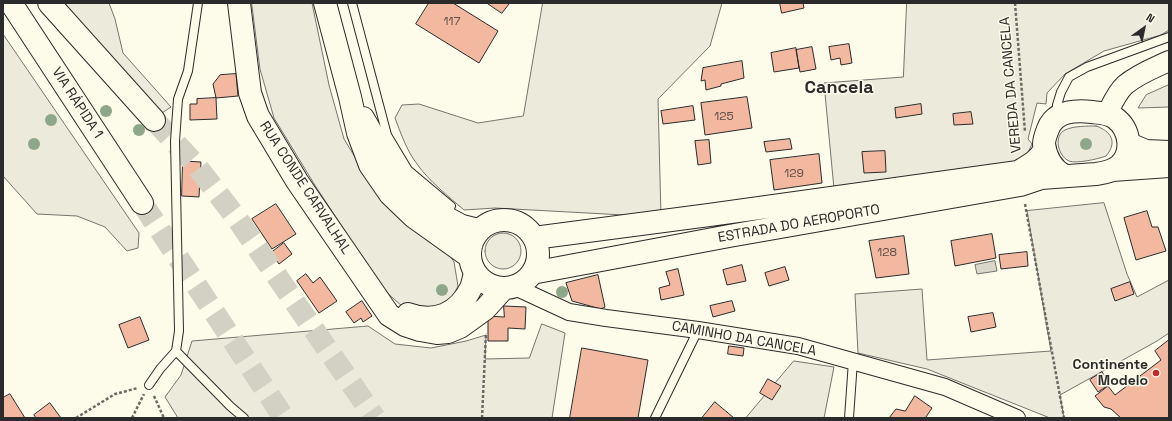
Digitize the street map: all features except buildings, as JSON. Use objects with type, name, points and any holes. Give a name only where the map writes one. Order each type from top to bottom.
[{"type":"main road","name":"VIA RÁPIDA 1","points":[[11,3],[142,203]]},
{"type":"main road","points":[[49,3],[154,120]]},
{"type":"main road","name":"RUA CONDE CARVALHAL","points":[[239,3],[250,93],[258,116],[297,181],[389,315],[405,325],[420,330],[437,333],[448,332],[460,327],[485,309],[509,287]]},
{"type":"main road","points":[[325,3],[358,133],[370,165],[390,194],[414,217],[472,265],[482,281],[492,286],[509,287],[524,281],[532,273],[537,263],[538,251],[534,238],[529,230],[520,223],[510,219],[498,219],[487,223],[478,230],[472,240],[469,251],[472,265]]},
{"type":"main road","points":[[350,97],[377,142],[406,185],[445,217],[462,226],[478,230]]},
{"type":"main road","points":[[1112,170],[1119,166],[1128,152],[1128,139],[1121,124],[1107,114],[1080,111],[1063,113],[1056,117],[1049,125],[1044,141],[1047,157],[1055,170],[1065,176],[1096,174],[1112,170],[1169,166]]},
{"type":"main road","points":[[1129,144],[1146,151],[1169,152]]},
{"type":"main road","name":"ESTRADA DO AEROPORTO","points":[[534,238],[1018,172],[1033,164],[1045,149]]},
{"type":"main road","name":"ESTRADA DO AEROPORTO","points":[[532,273],[729,236],[1020,185],[1041,178],[1065,176]]},
{"type":"main road","name":"RUA CONDE CARVALHAL","points":[[376,295],[395,309],[410,315],[423,318],[437,317],[450,313],[459,304],[471,287],[472,265]]},
{"type":"street","points":[[1107,114],[1119,92],[1125,85],[1138,76],[1169,61]]},
{"type":"street","name":"CAMINHO DA CANCELA","points":[[509,287],[569,312],[798,346],[945,387],[1017,418]]},
{"type":"lane","points":[[352,3],[387,135],[408,170],[451,206],[445,217]]},
{"type":"lane","points":[[148,385],[176,351],[179,331],[176,134],[178,100],[188,70],[196,5]]},
{"type":"lane","points":[[1056,117],[1056,105],[1069,77],[1087,67],[1169,37]]},
{"type":"lane","points":[[654,418],[698,330]]},
{"type":"lane","points":[[176,351],[230,406],[244,418]]},
{"type":"lane","points":[[849,418],[852,361]]},
{"type":"path","name":"VEREDA DA CANCELA","points":[[1015,3],[1026,135]]},
{"type":"path","points":[[1023,199],[1027,211],[1064,418]]},
{"type":"path","points":[[482,418],[486,335],[485,309]]},
{"type":"path","points":[[76,418],[115,394],[148,385]]},
{"type":"path","points":[[132,418],[148,385]]},
{"type":"path","points":[[148,385],[164,418]]},
{"type":"shaded area","points":[[65,3],[109,3],[115,19],[123,53],[171,107],[159,115]]},
{"type":"shaded area","points":[[252,3],[312,3],[329,85],[344,139],[381,200],[447,251],[454,262],[458,286],[450,302],[428,312],[403,307],[384,290],[316,187],[274,118],[260,69]]},
{"type":"shaded area","points":[[543,3],[722,3],[710,46],[658,99],[661,217],[495,208],[464,210],[427,176],[410,154],[395,118],[402,105],[419,104],[478,123],[523,116]]},
{"type":"shaded area","points":[[907,3],[1169,3],[1169,30],[1161,35],[1104,51],[1065,74],[1047,93],[1046,104],[1037,103],[1028,139],[1032,144],[1025,159],[1021,163],[834,189],[824,83],[903,77]]},
{"type":"shaded area","points":[[3,34],[139,233],[138,248],[127,251],[105,227],[77,216],[37,214],[3,176]]},
{"type":"shaded area","points":[[1169,85],[1169,107],[1138,108],[1146,95]]},
{"type":"shaded area","points":[[1080,126],[1096,126],[1106,131],[1111,138],[1112,146],[1106,156],[1082,162],[1072,162],[1062,155],[1058,146],[1061,133],[1065,130]]},
{"type":"shaded area","points":[[1104,203],[1127,274],[1137,297],[1169,280],[1169,333],[1060,395],[1064,418],[1050,418],[927,369],[858,353],[855,294],[922,289],[927,360],[1051,351],[1027,211]]},
{"type":"shaded area","points":[[503,233],[513,236],[518,241],[521,251],[518,261],[513,266],[503,269],[493,266],[488,261],[485,251],[488,241],[493,236]]},
{"type":"shaded area","points":[[995,261],[997,271],[977,274],[975,265]]},
{"type":"shaded area","points":[[542,324],[565,333],[552,418],[178,418],[165,397],[181,375],[192,341],[368,326],[395,344],[431,348],[466,341],[486,335],[485,359],[529,358]]},
{"type":"shaded area","points":[[794,361],[834,367],[824,418],[746,418]]},
{"type":"tunnel","points":[[154,120],[195,164],[238,220],[375,418]]},
{"type":"tunnel","points":[[142,203],[284,418]]},
{"type":"place","name":"Continente Modelo","points":[[1156,373]]},
{"type":"district","name":"Cancela","points":[[839,88]]}]
